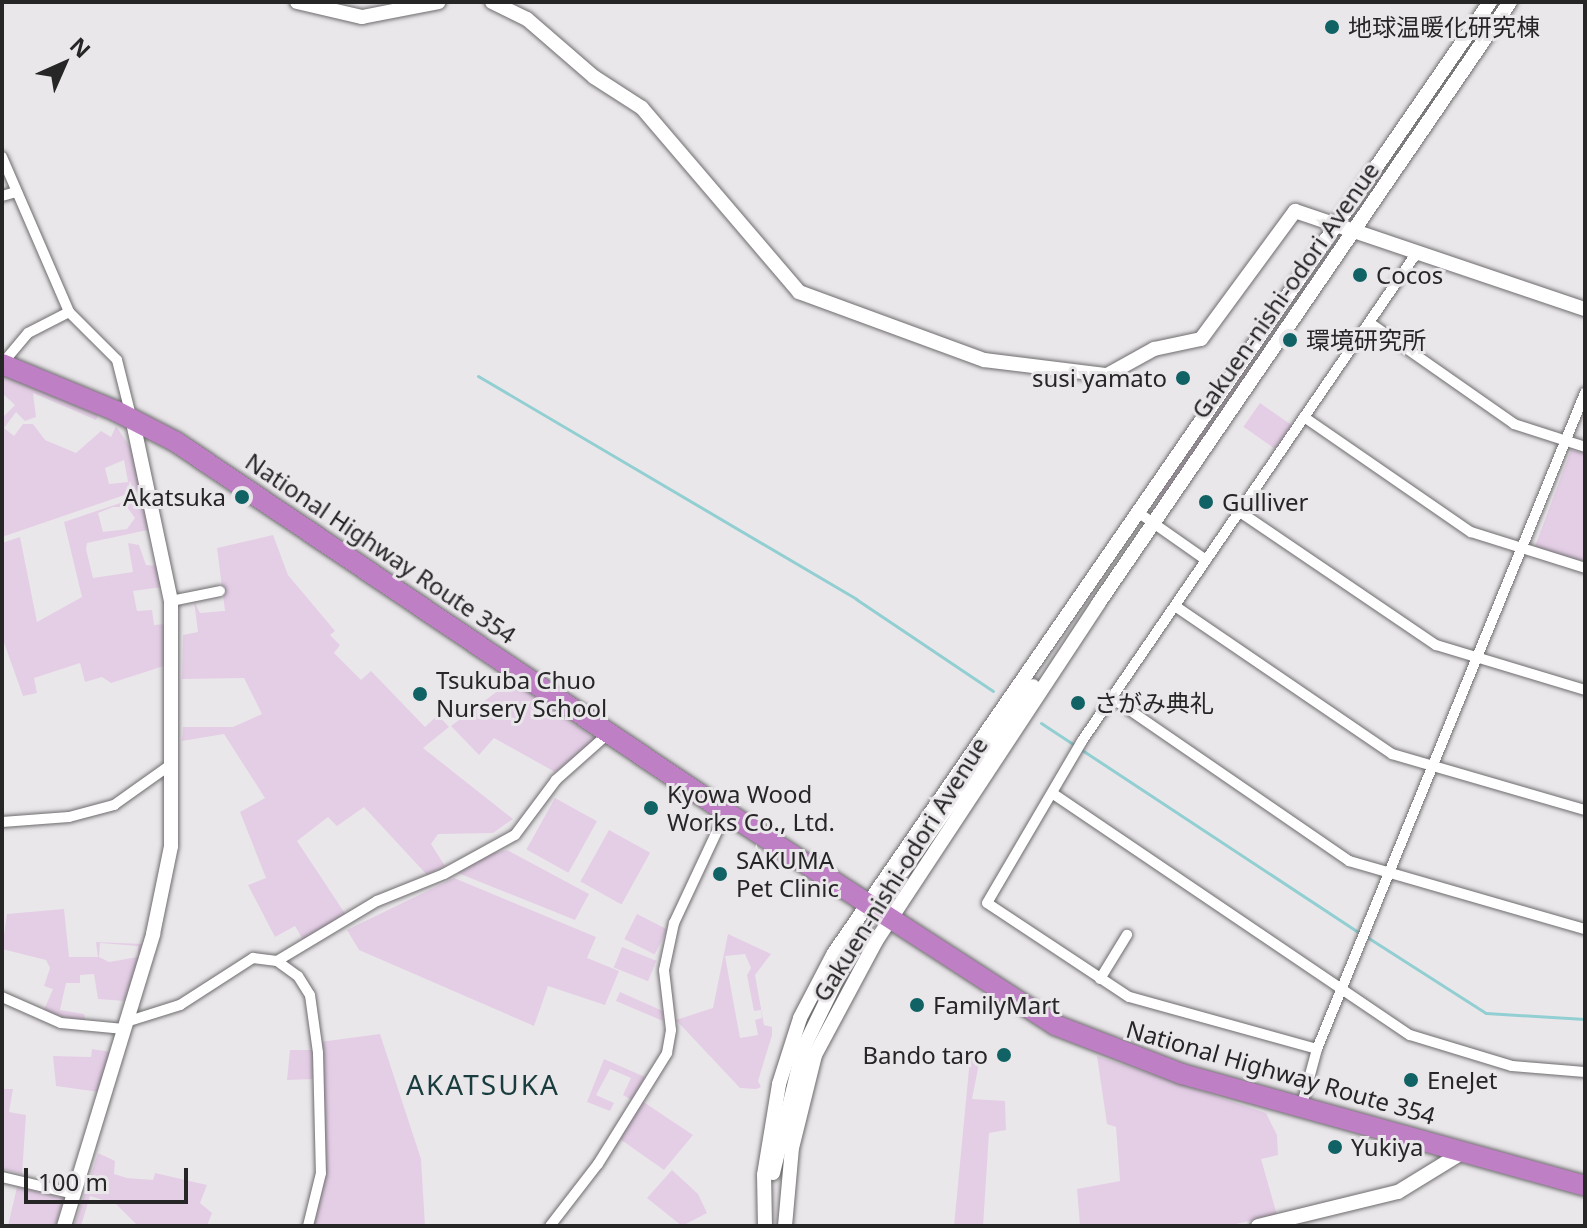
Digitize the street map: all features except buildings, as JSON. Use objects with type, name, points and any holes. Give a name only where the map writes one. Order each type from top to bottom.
[{"type":"highway","name":"National Highway Route 354","points":[[2,364],[132,418],[200,458],[726,812],[1055,1025],[1138,1059],[1301,1108],[1585,1186]]},
{"type":"main road","points":[[297,2],[362,17],[439,2]]},
{"type":"main road","points":[[492,2],[527,19],[594,77],[642,108],[799,292],[984,360],[1107,375],[1154,349],[1201,339],[1212,330],[1295,211],[1585,309]]},
{"type":"main road","name":"Gakuen-nishi-odori Avenue","points":[[766,1226],[768,1139],[792,1040],[821,976],[867,902],[1083,595],[1490,2]]},
{"type":"main road","name":"Gakuen-nishi-odori Avenue","points":[[783,1226],[792,1148],[815,1055],[890,918],[1153,522],[1510,2]]},
{"type":"main road","points":[[64,1226],[166,878],[173,763],[171,601],[132,418]]},
{"type":"main road","name":"Gakuen-nishi-odori Avenue","points":[[903,871],[1013,711],[1083,595]]},
{"type":"main road","name":"Gakuen-nishi-odori Avenue","points":[[1013,711],[1098,604]]},
{"type":"main road","name":"Gakuen-nishi-odori Avenue","points":[[766,1226],[780,1143],[803,1049],[850,952]]},
{"type":"main road","name":"Gakuen-nishi-odori Avenue","points":[[780,1143],[783,1226]]},
{"type":"main road","points":[[1258,1226],[1389,1195],[1463,1152]]},
{"type":"street","points":[[2,157],[69,312],[117,360],[132,418]]},
{"type":"street","points":[[2,196],[16,192]]},
{"type":"street","points":[[1317,1049],[1129,997],[987,903],[1112,698],[1416,254]]},
{"type":"street","points":[[2,364],[28,333],[69,312]]},
{"type":"street","points":[[1370,323],[1514,424],[1585,447]]},
{"type":"street","points":[[1301,1108],[1317,1049],[1585,393]]},
{"type":"street","points":[[1304,417],[1471,532],[1521,551],[1585,568]]},
{"type":"street","points":[[1240,512],[1426,639],[1477,660],[1585,690]]},
{"type":"street","points":[[1139,513],[1206,560]]},
{"type":"street","points":[[171,601],[220,591]]},
{"type":"street","points":[[1175,606],[1364,736],[1431,768],[1585,810]]},
{"type":"street","points":[[1112,698],[1349,861],[1585,929]]},
{"type":"street","points":[[277,961],[377,901],[444,874],[515,835],[556,780],[610,732]]},
{"type":"street","points":[[2,822],[69,817],[114,805],[173,763]]},
{"type":"street","points":[[1052,793],[1392,1025],[1443,1047],[1512,1066],[1585,1072]]},
{"type":"street","points":[[550,1226],[598,1164],[667,1053],[671,1030],[664,970],[674,923],[726,812]]},
{"type":"street","points":[[1100,979],[1127,935]]},
{"type":"street","points":[[2,997],[61,1023],[125,1025],[180,1005],[253,958],[277,961],[305,985],[318,1053],[321,1173],[308,1226]]},
{"type":"street","points":[[2,1177],[74,1194]]},
{"type":"shaded area","points":[[1301,295],[1161,501],[1157,497]]},
{"type":"shaded area","points":[[2,375],[98,415],[96,420],[33,393],[36,417],[25,421],[16,412],[4,428],[14,436],[23,424],[33,424],[45,440],[76,453],[101,431],[111,437],[116,426],[132,450],[142,489],[2,537],[2,418],[15,405],[2,393]],"holes":[[[124,460],[128,482],[109,484],[105,468]]]},
{"type":"shaded area","points":[[1260,403],[1292,425],[1275,449],[1243,427]]},
{"type":"shaded area","points":[[1571,450],[1585,454],[1585,562],[1534,549]]},
{"type":"shaded area","points":[[141,496],[152,529],[87,543],[86,549],[93,578],[133,572],[128,543],[139,545],[146,565],[160,566],[162,587],[133,591],[137,611],[152,610],[154,625],[165,624],[167,665],[111,683],[102,677],[85,682],[80,663],[34,678],[37,693],[23,696],[2,637],[2,543],[20,537],[37,622],[82,597],[64,522]],"holes":[[[113,507],[127,507],[135,518],[127,529],[103,532],[98,513]]]},
{"type":"shaded area","points":[[273,535],[288,575],[335,631],[330,635],[340,645],[334,653],[361,680],[371,671],[425,727],[438,715],[449,727],[423,748],[513,819],[493,833],[438,834],[431,844],[445,866],[427,875],[364,807],[337,826],[328,817],[297,841],[346,915],[305,943],[295,926],[275,937],[248,885],[266,878],[240,812],[265,798],[224,734],[182,741],[183,727],[233,727],[262,714],[244,678],[182,679],[183,635],[198,632],[194,601],[200,613],[225,611],[217,548]]},
{"type":"shaded area","points":[[511,681],[596,739],[555,772],[494,738],[479,755],[451,726]]},
{"type":"shaded area","points":[[555,798],[597,821],[568,873],[526,850]]},
{"type":"shaded area","points":[[609,830],[650,853],[622,904],[580,882]]},
{"type":"shaded area","points":[[507,850],[589,894],[575,920],[458,873],[482,856]]},
{"type":"shaded area","points":[[454,878],[596,937],[587,958],[619,971],[605,1005],[548,986],[534,1026],[359,950],[347,930]]},
{"type":"shaded area","points":[[64,909],[69,957],[98,957],[96,942],[144,944],[125,1001],[98,999],[94,974],[80,975],[80,983],[66,983],[60,1010],[84,1014],[86,1023],[43,1012],[53,989],[44,986],[50,968],[46,960],[2,949],[7,914]],"holes":[[[100,943],[138,946],[138,957],[109,962],[99,957]]]},
{"type":"shaded area","points":[[637,914],[667,929],[655,954],[624,939]]},
{"type":"shaded area","points":[[728,934],[771,954],[755,975],[764,1025],[772,1027],[758,1081],[761,1087],[740,1088],[676,1020],[713,1008]],"holes":[[[745,954],[751,968],[747,975],[754,1011],[761,1010],[762,1018],[755,1020],[758,1035],[740,1038],[725,956]]]},
{"type":"shaded area","points":[[622,947],[656,961],[648,981],[614,967]]},
{"type":"shaded area","points":[[620,992],[663,1011],[663,1021],[616,1001]]},
{"type":"shaded area","points":[[380,1034],[421,1159],[425,1226],[312,1226],[326,1171],[320,1042]]},
{"type":"shaded area","points":[[971,1048],[981,1053],[972,1099],[1005,1101],[1006,1130],[989,1133],[983,1226],[954,1226]]},
{"type":"shaded area","points":[[92,1049],[111,1052],[99,1092],[56,1086],[53,1056],[91,1057]]},
{"type":"shaded area","points":[[290,1050],[313,1050],[314,1079],[287,1080]]},
{"type":"shaded area","points":[[1097,1056],[1266,1113],[1277,1135],[1278,1155],[1261,1159],[1277,1215],[1227,1226],[1080,1226],[1077,1189],[1120,1181],[1116,1127],[1107,1124]]},
{"type":"shaded area","points":[[604,1059],[645,1077],[632,1100],[623,1095],[631,1078],[610,1069],[596,1095],[614,1103],[610,1111],[587,1102]]},
{"type":"shaded area","points":[[2,1089],[13,1089],[9,1112],[26,1115],[22,1174],[2,1169]]},
{"type":"shaded area","points":[[642,1101],[693,1135],[664,1170],[620,1139]]},
{"type":"shaded area","points":[[98,1153],[115,1161],[114,1174],[127,1178],[153,1180],[155,1173],[207,1185],[200,1203],[212,1213],[207,1226],[138,1226],[116,1204],[90,1196],[81,1226],[74,1226]]},
{"type":"shaded area","points":[[672,1170],[698,1194],[707,1213],[682,1226],[647,1198]]},
{"type":"shaded area","points":[[17,1187],[63,1198],[56,1226],[8,1226]]},
{"type":"waterway","points":[[478,376],[856,599],[993,691]]},
{"type":"waterway","points":[[1041,723],[1360,933]]},
{"type":"waterway","points":[[1367,937],[1486,1013],[1585,1019]]},
{"type":"tunnel","points":[[850,952],[903,871]]},
{"type":"place","name":"地球温暖化研究棟","points":[[1332,27]]},
{"type":"place","name":"Cocos","points":[[1360,275]]},
{"type":"place","name":"環境研究所","points":[[1290,340]]},
{"type":"place","name":"susi yamato","points":[[1183,378]]},
{"type":"place","name":"Akatsuka","points":[[242,497]]},
{"type":"place","name":"Gulliver","points":[[1206,502]]},
{"type":"place","name":"Tsukuba Chuo Nursery School","points":[[420,694]]},
{"type":"place","name":"さがみ典礼","points":[[1078,703]]},
{"type":"place","name":"Kyowa Wood Works Co., Ltd.","points":[[651,808]]},
{"type":"place","name":"SAKUMA Pet Clinic","points":[[720,874]]},
{"type":"place","name":"FamilyMart","points":[[917,1005]]},
{"type":"place","name":"Bando taro","points":[[1004,1055]]},
{"type":"place","name":"EneJet","points":[[1411,1080]]},
{"type":"place","name":"Yukiya","points":[[1335,1147]]},
{"type":"district","name":"AKATSUKA","points":[[483,1084]]}]
